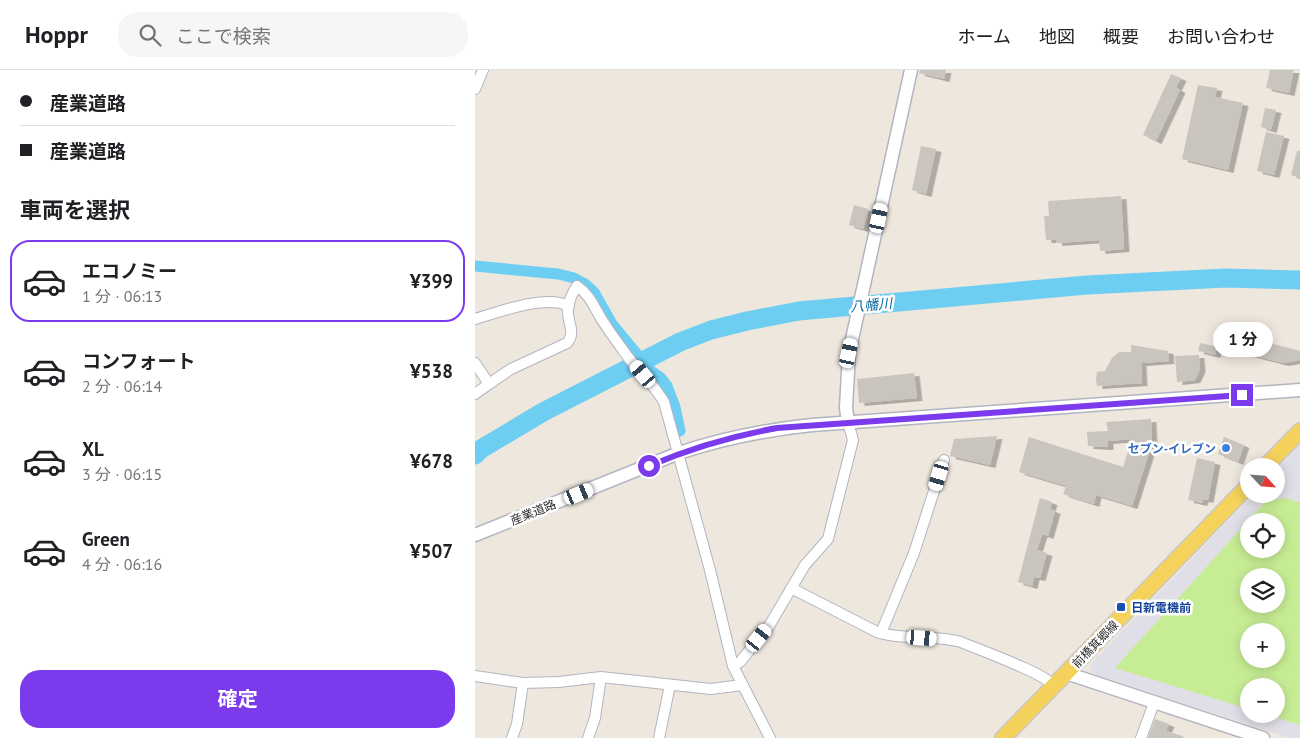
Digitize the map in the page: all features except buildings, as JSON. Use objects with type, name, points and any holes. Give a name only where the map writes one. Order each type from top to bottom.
[{"type":"main road","points":[[1275,458],[1300,432]]},
{"type":"main road","name":"前橋箕郷線","points":[[1003,738],[1240,494]]},
{"type":"street","points":[[475,89],[483,70]]},
{"type":"street","points":[[733,666],[740,662],[769,626],[805,565],[823,546],[831,530],[853,440],[846,408],[848,367],[911,70]]},
{"type":"street","points":[[475,394],[511,370],[569,340],[572,335],[568,312],[577,286],[588,295],[601,319],[657,391],[663,402],[679,453],[733,666],[770,738]]},
{"type":"street","points":[[475,319],[525,304],[561,302],[569,306]]},
{"type":"street","points":[[475,363],[489,384]]},
{"type":"street","name":"産業道路","points":[[475,535],[679,453],[713,442],[777,428],[1300,390]]},
{"type":"street","points":[[881,633],[913,553],[944,460]]},
{"type":"street","points":[[791,588],[881,633],[961,642],[1036,674],[1051,682],[1054,686]]},
{"type":"street","points":[[1066,673],[1263,738]]},
{"type":"street","points":[[475,676],[523,683],[559,682],[601,677],[717,690],[742,685]]},
{"type":"street","points":[[588,738],[595,718],[601,677]]},
{"type":"street","points":[[512,738],[517,724],[523,683]]},
{"type":"street","points":[[659,738],[670,685]]},
{"type":"street","points":[[1141,738],[1154,703]]},
{"type":"shaded area","points":[[1300,444],[1300,738],[1290,738],[1244,723],[1285,723],[1285,678],[1240,678],[1240,722],[1093,674],[1090,665],[1245,503],[1285,503],[1285,460]]},
{"type":"green space","points":[[1285,498],[1300,503],[1300,725],[1285,720],[1285,678],[1240,678],[1240,706],[1115,668],[1240,530],[1240,558],[1285,558],[1285,513],[1255,513],[1264,503],[1285,503]]},
{"type":"waterway","points":[[475,266],[558,274],[574,278],[585,284],[594,292],[612,324],[651,371],[660,377],[667,386],[675,407],[680,431]]},
{"type":"waterway","name":"八幡川","points":[[475,455],[481,449],[543,412],[680,342],[711,330],[747,321],[799,311],[1087,285],[1226,278],[1300,280]]},
{"type":"place","name":"セブン-イレブン","points":[[1226,448]]},
{"type":"place","name":"日新電機前","points":[[1121,607]]},
{"type":"route","points":[[649,466],[679,453],[713,442],[777,428],[1242,395]]}]
